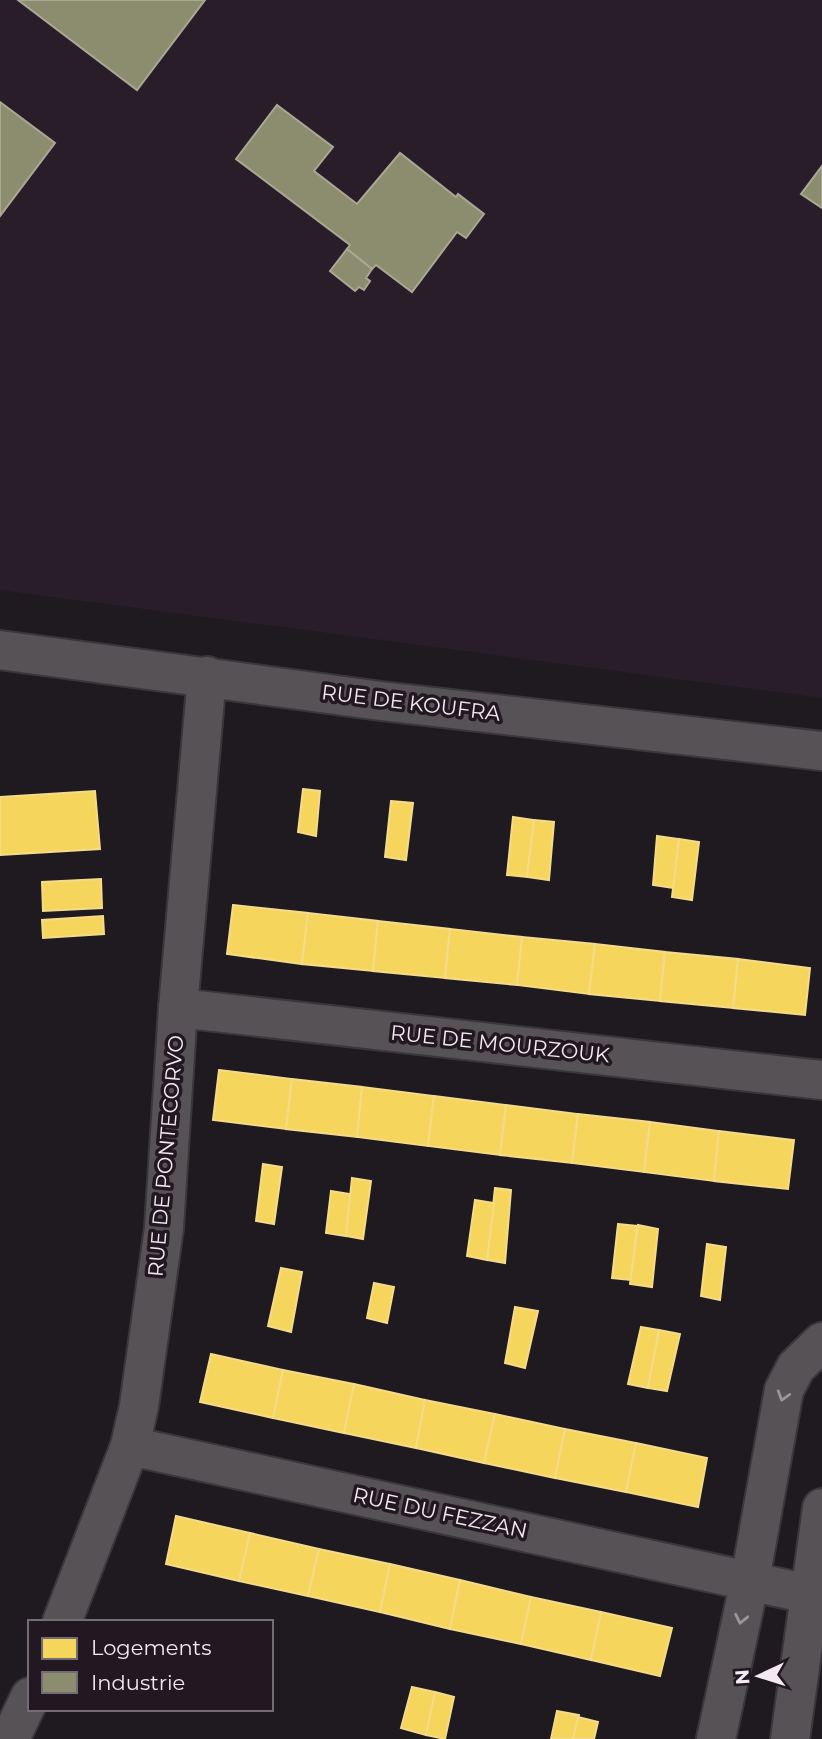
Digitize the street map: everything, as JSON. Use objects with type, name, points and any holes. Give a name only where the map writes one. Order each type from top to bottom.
[{"type":"street","name":"RUE DE KOUFRA","points":[[0,650],[381,701],[822,751]]},
{"type":"street","name":"RUE DE PONTECORVO","points":[[63,1620],[130,1446],[139,1406],[164,1228],[178,1008],[207,676]]},
{"type":"street","name":"RUE DE MOURZOUK","points":[[178,1008],[822,1080]]},
{"type":"street","points":[[716,1739],[750,1580],[784,1390],[796,1367],[822,1342]]},
{"type":"street","name":"RUE DU FEZZAN","points":[[130,1446],[816,1596]]},
{"type":"street","points":[[790,1739],[816,1596],[822,1508]]},
{"type":"street","points":[[10,1739],[28,1701]]},
{"type":"shaded area","points":[[0,0],[822,0],[822,698],[0,590]]},
{"type":"building: Logements","points":[[303,789],[320,791],[316,836],[298,832]]},
{"type":"building: Logements","points":[[95,791],[100,849],[0,855],[0,797]]},
{"type":"building: Logements","points":[[391,801],[413,803],[406,860],[385,857]]},
{"type":"building: Logements","points":[[513,817],[534,820],[527,877],[507,875]]},
{"type":"building: Logements","points":[[534,820],[554,822],[549,880],[527,877]]},
{"type":"building: Logements","points":[[657,836],[679,839],[674,888],[653,885]]},
{"type":"building: Logements","points":[[679,839],[699,842],[692,900],[672,897]]},
{"type":"building: Logements","points":[[101,879],[102,908],[43,911],[42,882]]},
{"type":"building: Logements","points":[[233,905],[308,913],[302,964],[227,954]]},
{"type":"building: Logements","points":[[308,913],[378,921],[373,971],[302,964]]},
{"type":"building: Logements","points":[[103,916],[104,934],[43,938],[42,920]]},
{"type":"building: Logements","points":[[378,921],[450,929],[445,978],[373,971]]},
{"type":"building: Logements","points":[[450,929],[522,937],[517,985],[445,978]]},
{"type":"building: Logements","points":[[522,937],[595,944],[589,994],[517,985]]},
{"type":"building: Logements","points":[[595,944],[665,952],[660,1001],[589,994]]},
{"type":"building: Logements","points":[[665,952],[738,959],[733,1008],[660,1001]]},
{"type":"building: Logements","points":[[738,959],[810,968],[805,1015],[733,1008]]},
{"type":"building: Logements","points":[[219,1070],[292,1079],[286,1129],[213,1120]]},
{"type":"building: Logements","points":[[292,1079],[362,1087],[357,1137],[286,1129]]},
{"type":"building: Logements","points":[[362,1087],[434,1096],[428,1146],[357,1137]]},
{"type":"building: Logements","points":[[434,1096],[506,1105],[500,1155],[428,1146]]},
{"type":"building: Logements","points":[[506,1105],[578,1114],[572,1163],[500,1155]]},
{"type":"building: Logements","points":[[578,1114],[650,1122],[644,1172],[572,1163]]},
{"type":"building: Logements","points":[[650,1122],[719,1131],[714,1181],[644,1172]]},
{"type":"building: Logements","points":[[719,1131],[794,1140],[788,1189],[714,1181]]},
{"type":"building: Logements","points":[[263,1164],[282,1167],[274,1224],[256,1221]]},
{"type":"building: Logements","points":[[352,1178],[371,1181],[363,1239],[346,1236]]},
{"type":"building: Logements","points":[[495,1188],[511,1190],[505,1263],[487,1260]]},
{"type":"building: Logements","points":[[331,1191],[350,1194],[346,1236],[326,1233]]},
{"type":"building: Logements","points":[[475,1200],[494,1203],[487,1260],[467,1256]]},
{"type":"building: Logements","points":[[618,1224],[637,1226],[631,1280],[612,1278]]},
{"type":"building: Logements","points":[[638,1225],[658,1229],[652,1287],[630,1284]]},
{"type":"building: Logements","points":[[707,1244],[726,1247],[720,1300],[701,1296]]},
{"type":"building: Logements","points":[[281,1268],[302,1272],[291,1332],[268,1326]]},
{"type":"building: Logements","points":[[374,1283],[394,1287],[387,1323],[367,1318]]},
{"type":"building: Logements","points":[[515,1307],[538,1311],[525,1368],[505,1363]]},
{"type":"building: Logements","points":[[641,1327],[659,1330],[648,1388],[628,1384]]},
{"type":"building: Logements","points":[[659,1330],[680,1334],[667,1391],[648,1388]]},
{"type":"building: Logements","points":[[211,1354],[283,1370],[273,1418],[200,1402]]},
{"type":"building: Logements","points":[[283,1370],[354,1384],[344,1433],[273,1418]]},
{"type":"building: Logements","points":[[354,1384],[425,1400],[416,1448],[344,1433]]},
{"type":"building: Logements","points":[[425,1400],[495,1414],[484,1463],[416,1448]]},
{"type":"building: Logements","points":[[495,1414],[565,1429],[555,1478],[484,1463]]},
{"type":"building: Logements","points":[[565,1429],[636,1443],[626,1492],[555,1478]]},
{"type":"building: Logements","points":[[636,1443],[707,1458],[698,1507],[626,1492]]},
{"type":"building: Logements","points":[[176,1516],[250,1533],[239,1581],[166,1564]]},
{"type":"building: Logements","points":[[250,1533],[319,1549],[308,1596],[239,1581]]},
{"type":"building: Logements","points":[[319,1549],[390,1564],[380,1612],[308,1596]]},
{"type":"building: Logements","points":[[390,1564],[460,1580],[450,1629],[380,1612]]},
{"type":"building: Logements","points":[[460,1580],[531,1597],[521,1644],[450,1629]]},
{"type":"building: Logements","points":[[531,1597],[601,1612],[591,1660],[521,1644]]},
{"type":"building: Logements","points":[[601,1612],[672,1628],[660,1676],[591,1660]]},
{"type":"building: Logements","points":[[412,1687],[435,1692],[426,1735],[401,1728]]},
{"type":"building: Logements","points":[[435,1692],[454,1697],[445,1739],[426,1735]]},
{"type":"building: Logements","points":[[557,1711],[579,1715],[573,1739],[551,1739]]},
{"type":"building: Logements","points":[[578,1717],[598,1722],[594,1739],[573,1739]]},
{"type":"building: Industrie","points":[[18,0],[205,0],[137,90]]},
{"type":"building: Industrie","points":[[0,102],[55,143],[0,216]]},
{"type":"building: Industrie","points":[[277,105],[333,147],[314,171],[357,204],[400,153],[456,197],[458,194],[484,214],[466,238],[457,232],[412,292],[376,265],[372,269],[347,249],[350,245],[236,159]]},
{"type":"building: Industrie","points":[[822,166],[822,208],[801,194]]},
{"type":"building: Industrie","points":[[347,249],[372,269],[366,278],[370,281],[364,290],[359,287],[355,291],[330,271]]}]
